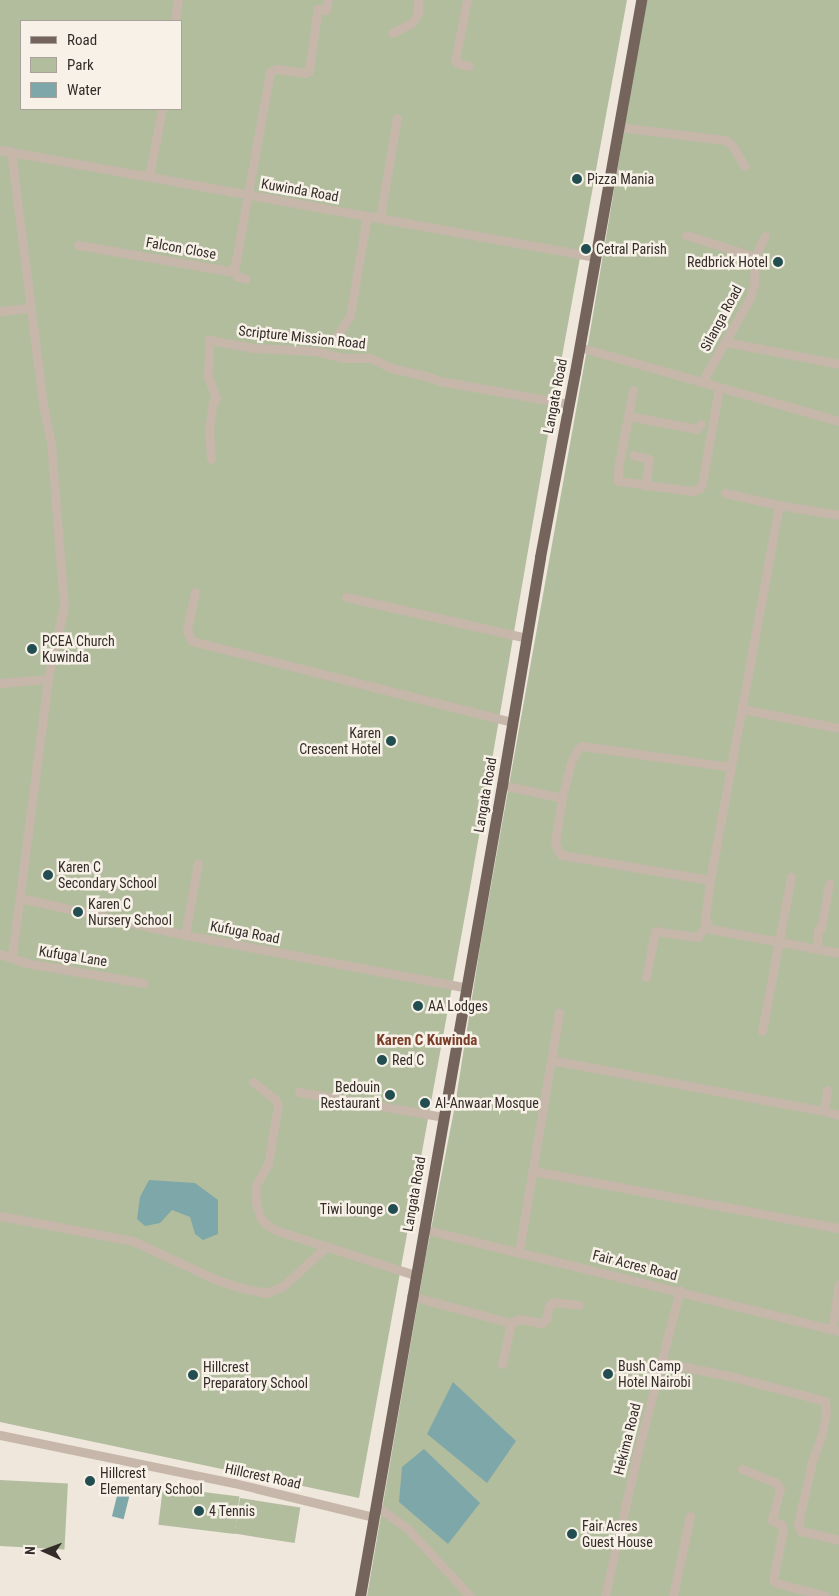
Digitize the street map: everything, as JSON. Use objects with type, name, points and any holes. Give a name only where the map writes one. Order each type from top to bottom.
[{"type":"main road","name":"Langata Road","points":[[360,1596],[411,1296],[467,988],[526,638],[640,0]]},
{"type":"street","points":[[175,20],[178,0]]},
{"type":"street","name":"Falcon Close","points":[[78,245],[229,271],[232,269],[235,266],[270,72],[276,69],[305,73],[309,71],[317,12],[318,9],[326,10],[328,0]]},
{"type":"street","points":[[392,33],[412,23],[418,14],[418,0]]},
{"type":"street","points":[[467,0],[455,60],[456,63],[469,66]]},
{"type":"street","points":[[149,176],[162,110]]},
{"type":"street","points":[[380,218],[397,118]]},
{"type":"street","points":[[618,127],[725,140],[731,144],[745,166]]},
{"type":"street","name":"Kuwinda Road","points":[[0,150],[595,258]]},
{"type":"street","points":[[12,152],[43,405],[51,442],[64,606],[48,679],[12,958]]},
{"type":"street","points":[[337,336],[350,316],[366,216]]},
{"type":"street","points":[[686,235],[755,257]]},
{"type":"street","name":"Silanga Road","points":[[702,382],[750,298],[754,284],[755,257],[765,236]]},
{"type":"street","points":[[232,269],[237,276],[246,279]]},
{"type":"street","points":[[0,311],[31,308]]},
{"type":"street","name":"Scripture Mission Road","points":[[211,459],[209,430],[216,398],[208,377],[209,340],[254,348],[315,351],[343,358],[370,358],[391,368],[440,381],[569,404]]},
{"type":"street","points":[[725,342],[839,364]]},
{"type":"street","points":[[579,347],[839,421]]},
{"type":"street","points":[[633,390],[617,476],[618,481],[692,492],[701,488],[719,388]]},
{"type":"street","points":[[628,416],[692,428],[699,427],[700,424]]},
{"type":"street","points":[[633,455],[649,459],[645,486]]},
{"type":"street","points":[[725,493],[779,505],[839,515]]},
{"type":"street","points":[[646,977],[656,930],[698,937],[706,925],[710,880],[779,505]]},
{"type":"street","points":[[196,592],[187,630],[192,641],[513,722]]},
{"type":"street","points":[[346,597],[526,638]]},
{"type":"street","points":[[0,683],[48,679]]},
{"type":"street","points":[[742,709],[839,728]]},
{"type":"street","points":[[710,880],[562,856],[558,851],[556,842],[562,798],[571,762],[577,750],[582,746],[731,767]]},
{"type":"street","points":[[502,785],[562,798]]},
{"type":"street","points":[[185,934],[198,863]]},
{"type":"street","points":[[762,1031],[791,877]]},
{"type":"street","points":[[817,949],[818,930],[821,928],[829,884]]},
{"type":"street","name":"Kufuga Road","points":[[20,898],[185,934],[467,988]]},
{"type":"street","points":[[706,925],[713,931],[839,952]]},
{"type":"street","name":"Kufuga Lane","points":[[0,954],[26,962],[143,982]]},
{"type":"street","points":[[519,1251],[559,1013]]},
{"type":"street","points":[[551,1060],[839,1115]]},
{"type":"street","points":[[253,1082],[275,1098],[278,1105],[268,1164],[256,1185],[256,1203],[261,1219],[271,1228],[280,1232],[415,1275]]},
{"type":"street","points":[[824,1111],[827,1090]]},
{"type":"street","points":[[298,1092],[444,1117]]},
{"type":"street","points":[[533,1171],[839,1228]]},
{"type":"street","points":[[0,1216],[133,1241],[217,1280],[266,1293],[282,1287],[327,1246]]},
{"type":"street","name":"Fair Acres Road","points":[[423,1229],[680,1290],[835,1330]]},
{"type":"street","points":[[835,1330],[839,1285]]},
{"type":"street","name":"Hekima Road","points":[[605,1596],[680,1290]]},
{"type":"street","points":[[411,1296],[511,1323],[519,1319],[542,1323],[554,1302],[579,1305]]},
{"type":"street","points":[[502,1364],[511,1323]]},
{"type":"street","points":[[661,1362],[734,1377],[824,1401],[826,1414],[821,1437],[812,1462],[798,1524],[802,1531],[839,1540]]},
{"type":"street","name":"Hillcrest Road","points":[[0,1435],[374,1511]]},
{"type":"street","points":[[742,1469],[768,1478],[780,1488],[772,1517],[774,1522],[783,1527],[773,1580],[776,1583],[826,1596]]},
{"type":"street","points":[[374,1511],[406,1528],[464,1594]]},
{"type":"street","points":[[673,1596],[690,1516]]},
{"type":"green space","points":[[0,0],[627,0],[551,417],[470,888],[359,1498],[0,1422]]},
{"type":"green space","points":[[646,0],[839,0],[839,1596],[367,1596],[426,1255],[455,1105],[480,947],[590,332]]},
{"type":"green space","points":[[0,1480],[68,1484],[64,1549],[0,1546]]},
{"type":"green space","name":"4 Tennis","points":[[163,1487],[239,1496],[235,1534],[158,1525]]},
{"type":"green space","points":[[240,1498],[300,1508],[295,1543],[234,1534]]},
{"type":"water","points":[[149,1180],[195,1183],[218,1200],[218,1234],[203,1240],[195,1234],[190,1217],[172,1210],[160,1223],[145,1226],[137,1219],[140,1197]]},
{"type":"water","points":[[453,1382],[516,1441],[487,1483],[427,1434]]},
{"type":"water","points":[[424,1449],[480,1503],[448,1544],[399,1502],[402,1467]]},
{"type":"water","points":[[118,1492],[130,1495],[124,1519],[112,1516]]},
{"type":"place","name":"Pizza Mania","points":[[577,179]]},
{"type":"place","name":"Cetral Parish","points":[[586,249]]},
{"type":"place","name":"Redbrick Hotel","points":[[778,262]]},
{"type":"place","name":"PCEA Church Kuwinda","points":[[32,649]]},
{"type":"place","name":"Karen Crescent Hotel","points":[[391,741]]},
{"type":"place","name":"Karen C Secondary School","points":[[48,875]]},
{"type":"place","name":"Karen C Nursery School","points":[[78,912]]},
{"type":"place","name":"AA Lodges","points":[[418,1006]]},
{"type":"place","name":"Red C","points":[[382,1060]]},
{"type":"place","name":"Bedouin Restaurant","points":[[390,1095]]},
{"type":"place","name":"Al-Anwaar Mosque","points":[[425,1103]]},
{"type":"place","name":"Tiwi lounge","points":[[393,1209]]},
{"type":"place","name":"Bush Camp Hotel Nairobi","points":[[608,1374]]},
{"type":"place","name":"Hillcrest Preparatory School","points":[[193,1375]]},
{"type":"place","name":"Hillcrest Elementary School","points":[[90,1481]]},
{"type":"place","name":"4 Tennis","points":[[199,1511]]},
{"type":"place","name":"Fair Acres Guest House","points":[[572,1534]]},
{"type":"district","name":"Karen C Kuwinda","points":[[427,1041]]}]
